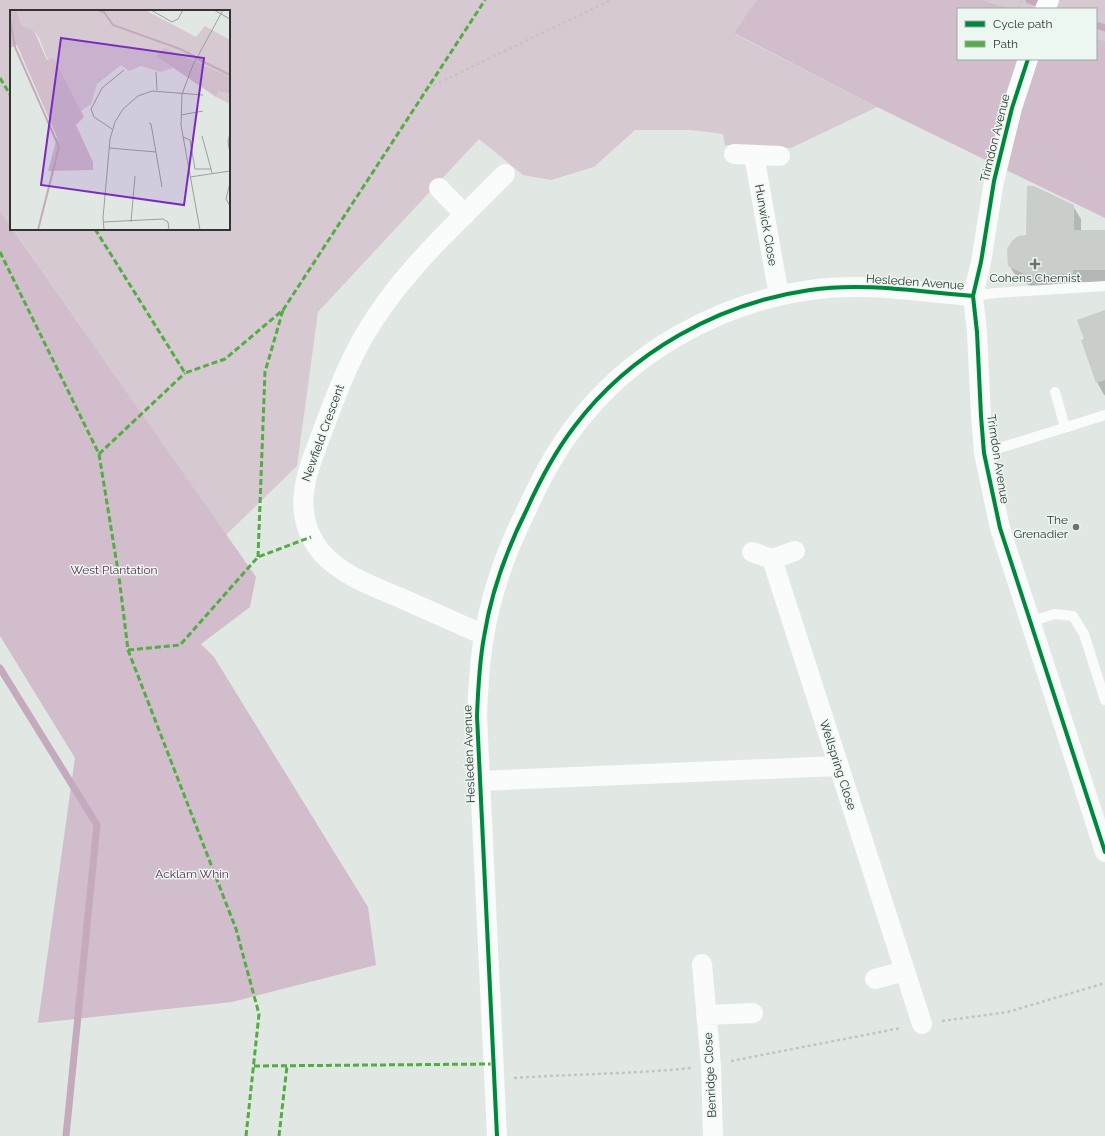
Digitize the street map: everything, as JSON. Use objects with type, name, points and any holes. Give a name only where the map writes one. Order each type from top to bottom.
[{"type":"street","name":"Trimdon Avenue","points":[[1027,63],[1004,136],[987,218],[981,262],[972,296],[977,332],[979,389],[984,453],[1000,528],[1029,622],[1105,852]]},
{"type":"street","points":[[734,154],[780,156]]},
{"type":"street","name":"Hunwick Close","points":[[754,154],[779,296]]},
{"type":"street","name":"Newfield Crescent","points":[[484,635],[355,578],[333,563],[311,537],[303,503],[304,484],[313,457],[342,379],[364,335],[389,298],[414,268],[505,174]]},
{"type":"street","points":[[439,188],[465,215]]},
{"type":"street","name":"Hesleden Avenue","points":[[497,1136],[477,716],[479,673],[484,635],[499,576],[518,528],[544,473],[574,426],[604,393],[644,357],[683,332],[714,317],[779,296],[836,287],[876,288],[972,296]]},
{"type":"street","points":[[752,552],[772,559],[795,551]]},
{"type":"street","name":"Wellspring Close","points":[[772,559],[922,1024]]},
{"type":"street","points":[[480,781],[838,766]]},
{"type":"street","name":"Benridge Close","points":[[702,964],[711,1066],[713,1136]]},
{"type":"street","points":[[875,979],[905,971]]},
{"type":"street","name":"Benridge Close","points":[[706,1015],[753,1013]]},
{"type":"lane","points":[[972,296],[1105,286]]},
{"type":"lane","points":[[1055,392],[1065,427]]},
{"type":"lane","points":[[984,453],[1105,415]]},
{"type":"lane","points":[[1029,622],[1055,614],[1073,616],[1084,634],[1105,700]]},
{"type":"path","points":[[428,88],[611,0]]},
{"type":"path","points":[[969,0],[1005,8]]},
{"type":"path","points":[[1004,136],[1105,188]]},
{"type":"path","points":[[494,1079],[595,1073],[633,1073],[711,1066],[922,1024],[1008,1012],[1105,983]]},
{"type":"shaded area","points":[[0,0],[757,0],[735,34],[877,107],[791,148],[725,145],[723,134],[691,130],[635,130],[594,167],[551,180],[523,175],[479,139],[318,312],[297,466],[226,535],[14,230],[230,230],[230,10],[10,10],[10,226],[0,211]]},
{"type":"shaded area","points":[[982,0],[1105,0],[1105,41],[1097,38],[1097,8],[1006,8]]},
{"type":"green space","points":[[757,0],[982,0],[1006,8],[957,8],[957,60],[1097,60],[1097,38],[1105,41],[1105,218],[877,107],[734,33]]},
{"type":"green space","points":[[0,211],[10,225],[10,230],[13,230],[256,577],[250,607],[201,644],[214,657],[368,907],[376,965],[232,1002],[38,1023],[75,758],[0,636]]},
{"type":"building","points":[[1027,186],[1034,186],[1074,205],[1074,230],[1105,230],[1105,270],[1073,270],[1073,274],[1026,275],[1008,266],[1007,249],[1012,241],[1018,236],[1026,235]]},
{"type":"building","points":[[1105,310],[1105,380],[1096,383],[1081,340],[1084,339],[1077,320]]},
{"type":"waterway","points":[[1029,0],[1046,6]]},
{"type":"waterway","points":[[1097,25],[1105,28]]},
{"type":"waterway","points":[[0,668],[97,825],[66,1136]]},
{"type":"marked path","points":[[96,230],[185,373],[225,359],[283,310],[485,0]]},
{"type":"marked path","points":[[0,78],[10,94]]},
{"type":"marked path","points":[[0,252],[99,454],[119,577],[128,650],[236,929],[259,1014],[246,1136]]},
{"type":"marked path","points":[[258,557],[265,372],[283,310]]},
{"type":"marked path","points":[[99,454],[185,373]]},
{"type":"marked path","points":[[128,650],[180,645],[258,557],[311,537]]},
{"type":"marked path","points":[[254,1066],[493,1064]]},
{"type":"marked path","points":[[279,1136],[287,1066]]},
{"type":"cycle path","points":[[1028,60],[1012,108],[994,181],[981,262],[973,296],[977,332],[984,453],[1000,528],[1105,852]]},
{"type":"cycle path","points":[[497,1136],[477,716],[479,677],[482,647],[495,587],[506,555],[548,466],[560,446],[596,400],[622,376],[649,354],[679,335],[710,319],[743,306],[776,297],[810,290],[830,288],[892,288],[973,296]]},
{"type":"place","name":"Cohens Chemist","points":[[1035,264]]},
{"type":"place","name":"The Grenadier","points":[[1076,527]]},
{"type":"park label","name":"West Plantation","points":[[114,570]]},
{"type":"park label","name":"Acklam Whin","points":[[192,874]]}]
